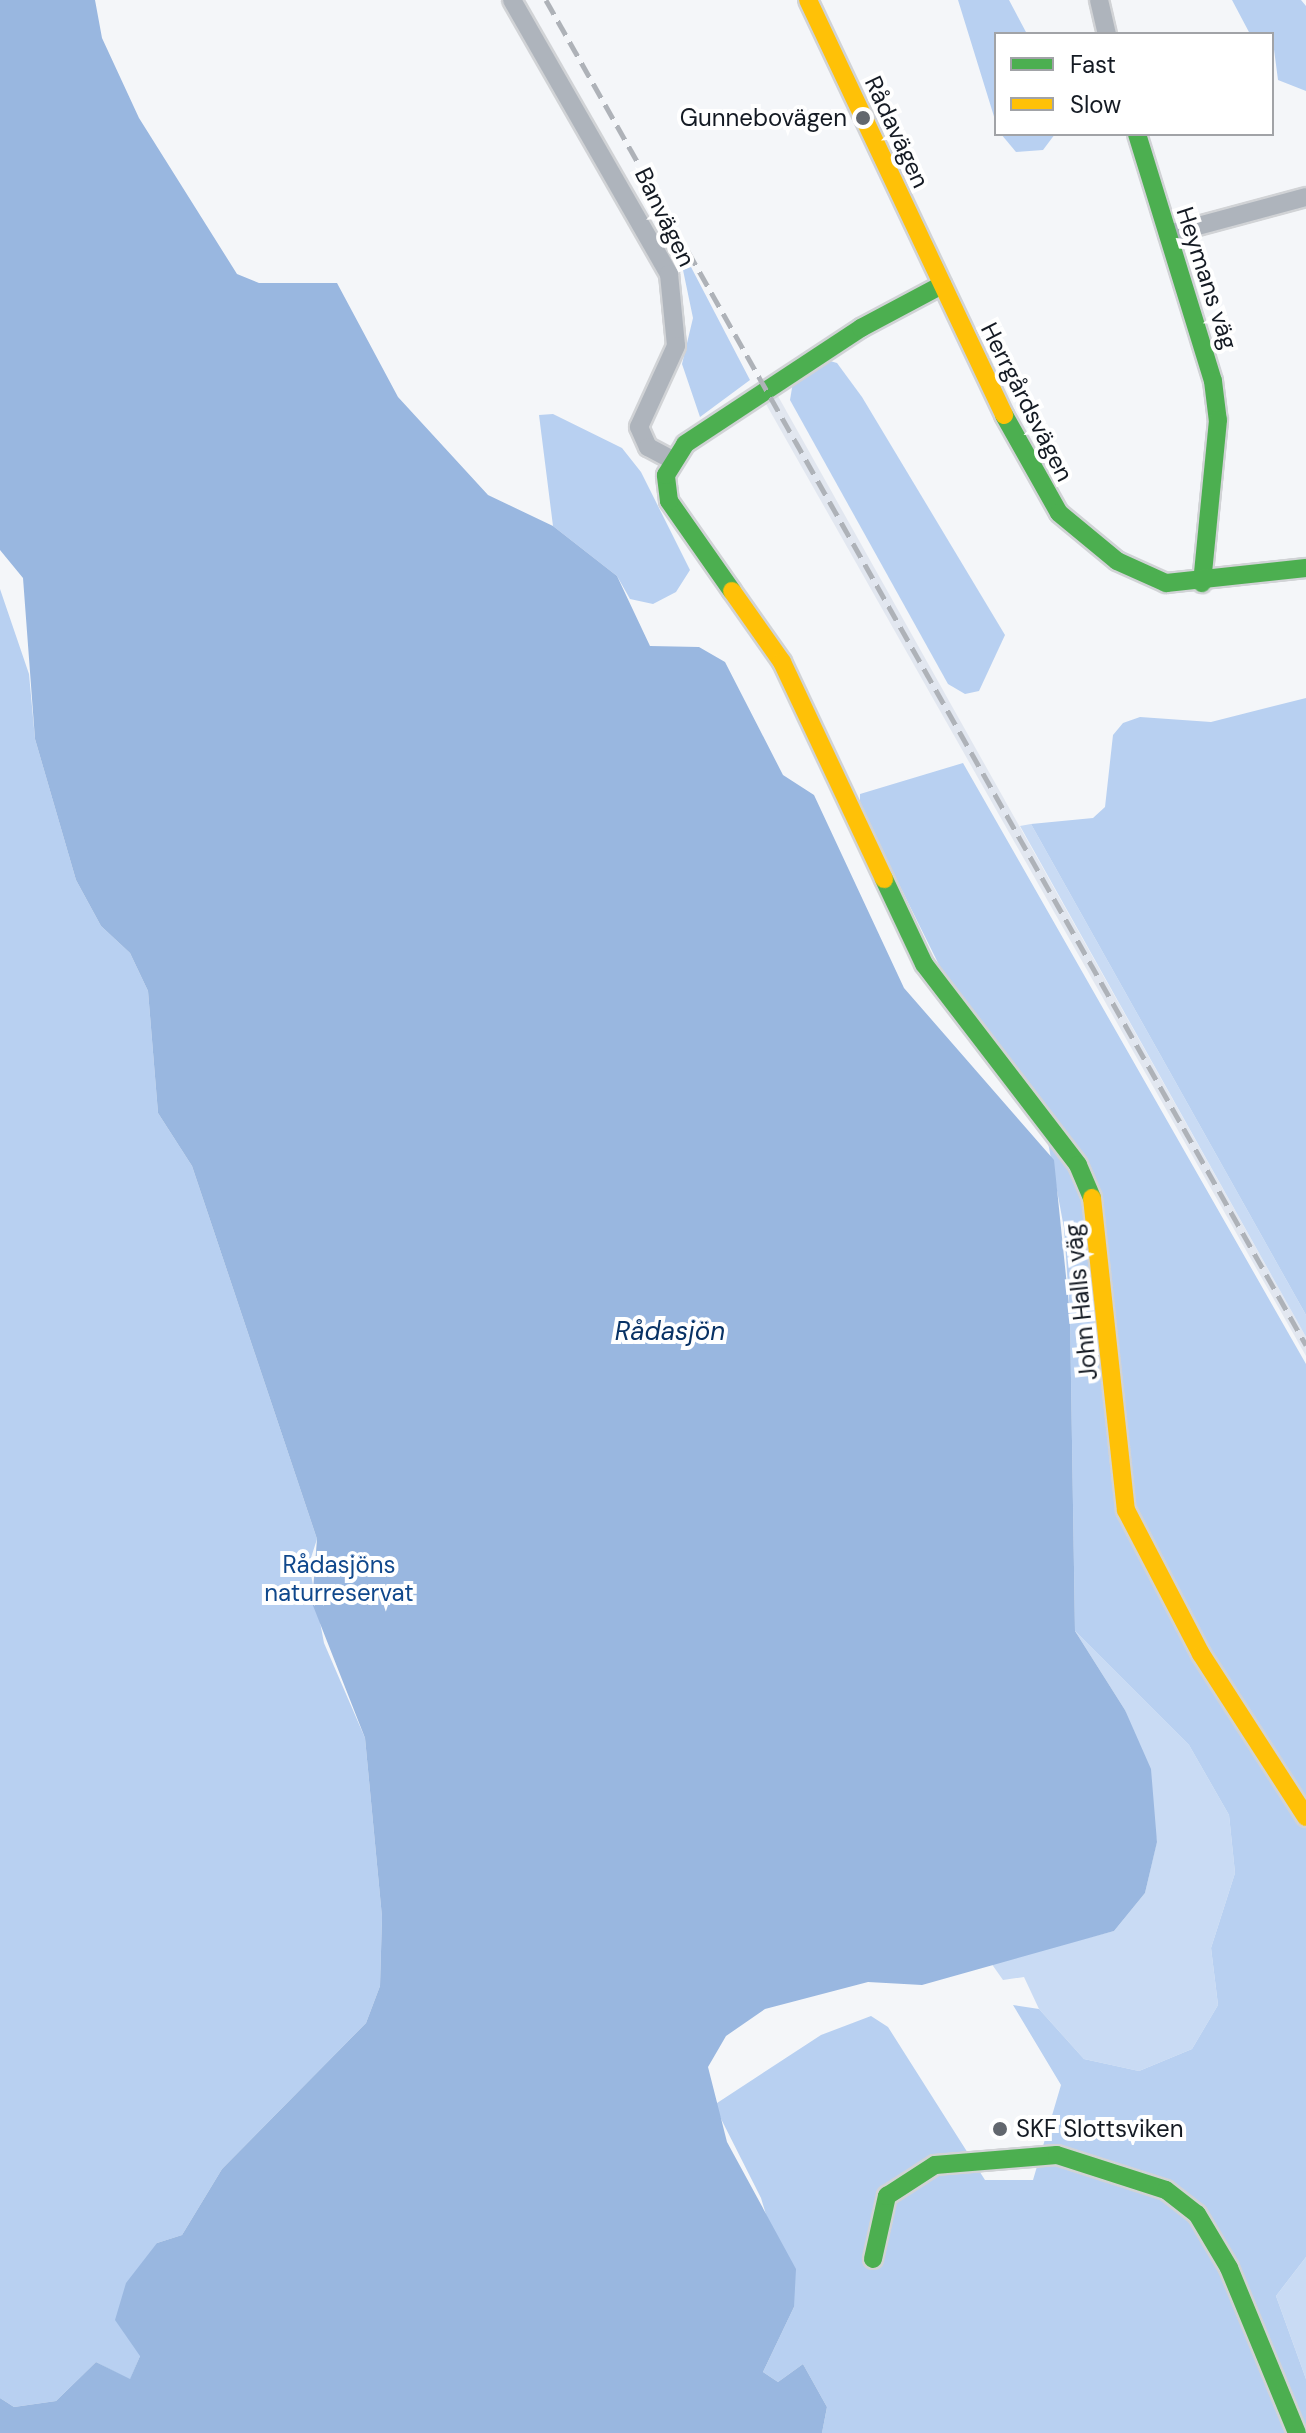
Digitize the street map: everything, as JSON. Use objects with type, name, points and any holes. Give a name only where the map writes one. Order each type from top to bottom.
[{"type":"street","name":"Banvägen","points":[[512,0],[669,274],[676,346],[639,427],[648,447],[671,459]]},
{"type":"street","name":"Rådavägen","points":[[808,0],[942,285]]},
{"type":"street","points":[[1099,0],[1107,32]]},
{"type":"street","name":"Heymans väg","points":[[1138,136],[1205,342],[1218,420],[1202,583]]},
{"type":"street","points":[[1168,234],[1306,197]]},
{"type":"street","points":[[671,459],[810,360],[942,285]]},
{"type":"street","name":"Herrgårdsvägen","points":[[942,285],[1027,464],[1059,513],[1141,573],[1202,583],[1306,568]]},
{"type":"street","name":"John Halls väg","points":[[671,459],[666,475],[673,510],[782,662],[846,808],[954,1011],[1048,1123],[1089,1187],[1104,1265],[1126,1510],[1194,1642],[1306,1817]]},
{"type":"street","points":[[873,2259],[887,2196],[935,2165],[985,2166],[1057,2155],[1166,2190],[1197,2214],[1229,2268],[1297,2433]]},
{"type":"shaded area","points":[[958,0],[1009,0],[1026,32],[994,32],[994,117]]},
{"type":"shaded area","points":[[1232,0],[1301,0],[1306,6],[1306,91],[1278,80],[1274,32],[1249,32]]},
{"type":"shaded area","points":[[1003,136],[1054,136],[1043,150],[1016,152]]},
{"type":"shaded area","points":[[691,267],[750,380],[700,417],[682,364],[693,318],[683,270]]},
{"type":"shaded area","points":[[823,359],[837,363],[862,397],[1005,635],[979,691],[965,694],[948,684],[790,400],[794,376]]},
{"type":"shaded area","points":[[774,389],[1306,1337],[1306,1356],[762,397]]},
{"type":"shaded area","points":[[553,414],[622,448],[641,472],[690,570],[676,592],[653,604],[630,599],[617,576],[553,526],[539,415]]},
{"type":"shaded area","points":[[0,589],[29,674],[35,739],[76,880],[101,926],[130,953],[148,991],[158,1113],[192,1166],[317,1539],[309,1564],[324,1643],[365,1738],[382,1917],[380,1986],[366,2023],[222,2169],[182,2235],[157,2243],[140,2356],[130,2380],[96,2362],[56,2401],[14,2407],[0,2398]]},
{"type":"shaded area","points":[[1306,698],[1306,1315],[1031,824],[1093,818],[1105,807],[1113,735],[1123,723],[1140,717],[1211,722]]},
{"type":"shaded area","points":[[963,763],[1306,1364],[1306,2257],[1276,2296],[1306,2379],[1306,2433],[822,2433],[827,2407],[803,2364],[778,2382],[763,2372],[794,2307],[761,2198],[714,2105],[821,2035],[871,2016],[888,2027],[985,2180],[1033,2180],[1061,2085],[1013,2005],[1039,2009],[1084,2059],[1139,2071],[1192,2049],[1218,2005],[1211,1948],[1235,1873],[1229,1815],[1189,1745],[1075,1631],[1070,1315],[1064,1228],[1041,1105],[949,985],[860,806],[860,794]]},
{"type":"shaded area","points":[[1031,824],[1306,1315],[1306,1337],[1020,826]]},
{"type":"shaded area","points":[[1075,1631],[1189,1745],[1229,1815],[1235,1873],[1211,1948],[1218,2005],[1192,2049],[1139,2071],[1084,2059],[1039,2009],[1024,1977],[1003,1980],[991,1963],[1114,1931],[1145,1893],[1157,1841],[1125,1710]]},
{"type":"shaded area","points":[[1306,2257],[1306,2379],[1276,2296]]},
{"type":"water","name":"Rådasjön","points":[[0,0],[95,0],[102,38],[139,118],[237,274],[259,283],[337,283],[398,397],[488,495],[553,526],[617,576],[650,646],[699,647],[725,662],[783,775],[814,795],[904,988],[1054,1160],[1070,1315],[1075,1631],[1125,1710],[1151,1769],[1157,1842],[1145,1893],[1114,1931],[922,1985],[868,1982],[765,2009],[726,2036],[708,2067],[727,2142],[796,2269],[794,2307],[763,2372],[778,2382],[803,2364],[827,2407],[822,2433],[0,2433],[0,2398],[14,2407],[56,2401],[96,2362],[130,2379],[140,2356],[115,2320],[126,2283],[157,2243],[182,2235],[222,2169],[366,2023],[380,1986],[382,1917],[365,1738],[312,1603],[317,1539],[192,1166],[158,1113],[148,991],[130,953],[101,926],[76,880],[35,739],[23,578],[0,550]]},
{"type":"railway","points":[[546,0],[1306,1345]]},
{"type":"traffic: fast","points":[[1138,136],[1213,381],[1218,420],[1202,583]]},
{"type":"traffic: fast","points":[[732,591],[669,501],[666,475],[685,444],[861,328],[942,285]]},
{"type":"traffic: fast","points":[[1004,415],[1059,513],[1117,561],[1166,583],[1306,568]]},
{"type":"traffic: fast","points":[[884,879],[924,964],[1078,1165],[1092,1198]]},
{"type":"traffic: fast","points":[[873,2259],[887,2196],[935,2165],[1057,2155],[1166,2190],[1197,2214],[1229,2268],[1297,2433]]},
{"type":"traffic: slow","points":[[808,0],[1004,415]]},
{"type":"traffic: slow","points":[[732,591],[782,662],[884,879]]},
{"type":"traffic: slow","points":[[1092,1198],[1126,1510],[1201,1654],[1306,1817]]},
{"type":"place","name":"Gunnebovägen","points":[[863,118]]},
{"type":"place","name":"SKF Slottsviken","points":[[1000,2129]]},
{"type":"park label","name":"Rådasjöns naturreservat","points":[[339,1579]]}]
